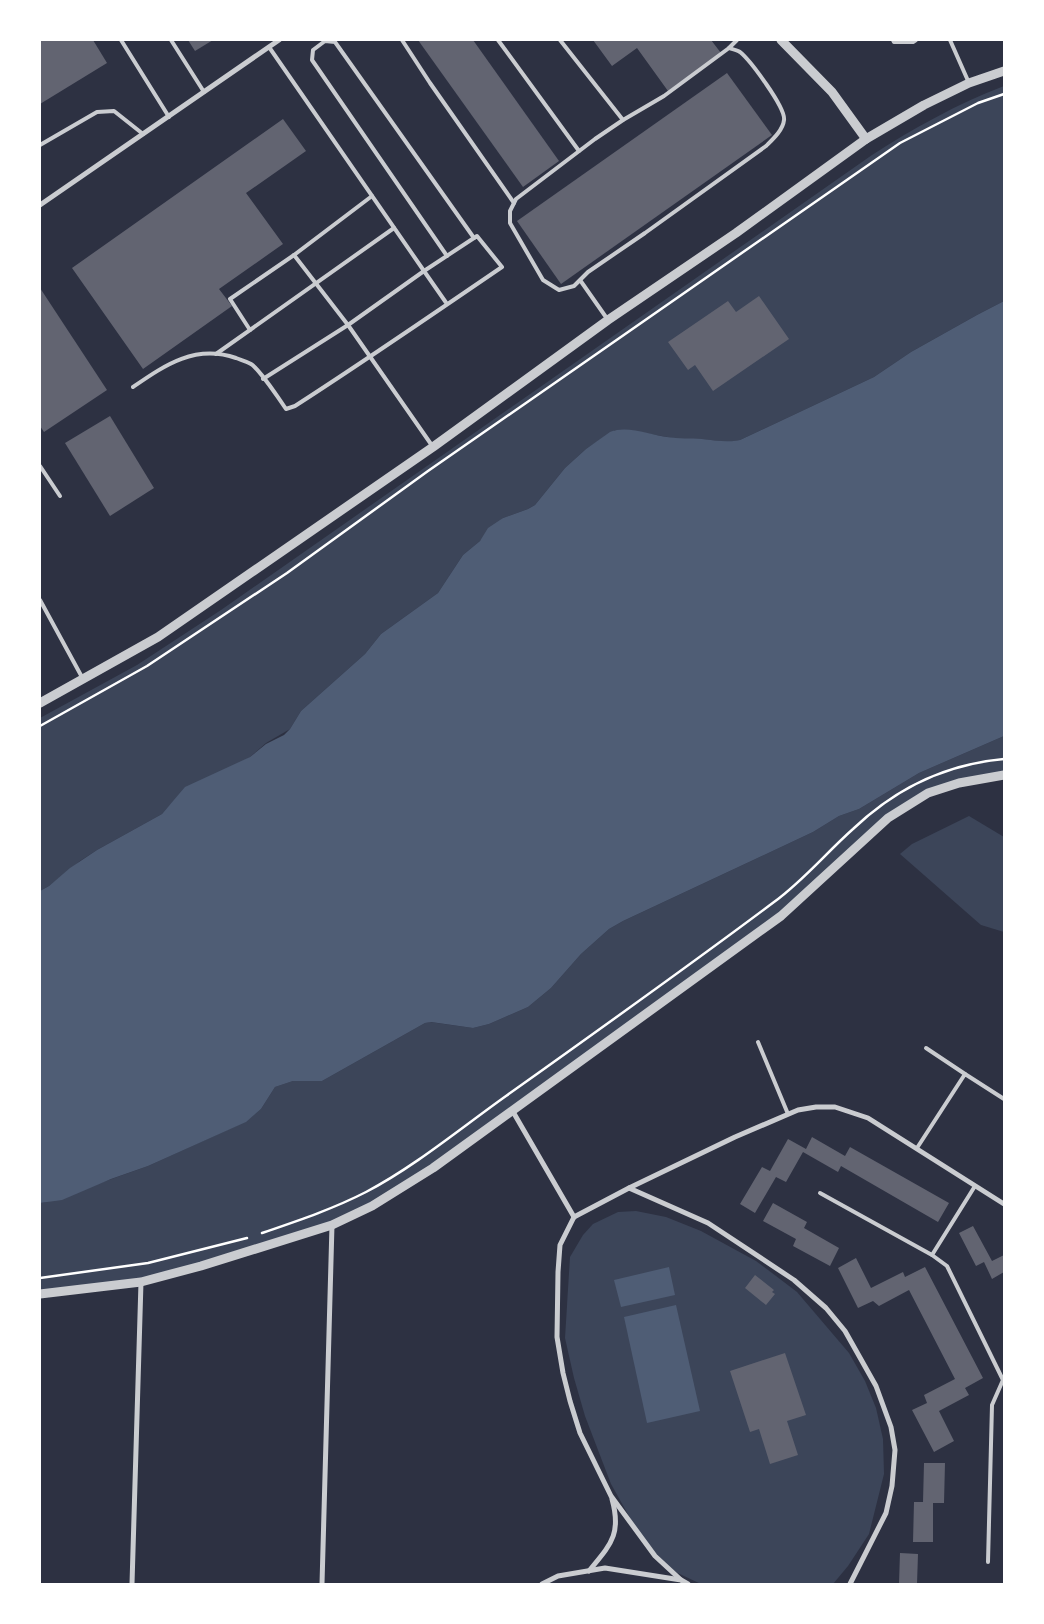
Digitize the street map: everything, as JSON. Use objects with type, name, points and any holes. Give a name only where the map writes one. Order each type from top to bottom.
[{"type":"street","points":[[40,205],[279,40]]},
{"type":"street","points":[[781,40],[832,92],[866,139]]},
{"type":"street","points":[[40,703],[158,638],[433,447],[608,320],[736,233],[866,139],[924,105],[969,83],[1004,71]]},
{"type":"street","points":[[40,1294],[141,1282],[201,1266],[332,1225],[372,1206],[434,1168],[781,916],[888,818],[928,793],[959,783],[1004,774]]},
{"type":"street","points":[[688,1584],[655,1556],[611,1496],[580,1433],[563,1373],[557,1337],[560,1245],[574,1217],[734,1137],[798,1110],[816,1107],[835,1107],[868,1118],[1004,1204]]},
{"type":"street","points":[[512,1110],[574,1217]]},
{"type":"street","points":[[629,1188],[708,1223],[794,1280],[826,1308],[846,1331],[876,1386],[891,1427],[895,1450],[892,1486],[886,1513],[850,1584]]},
{"type":"street","points":[[322,1584],[332,1225]]},
{"type":"street","points":[[132,1584],[141,1282]]},
{"type":"street","points":[[588,1571],[610,1543],[615,1529],[616,1515],[611,1496]]},
{"type":"street","points":[[542,1584],[558,1576],[606,1568],[681,1580]]},
{"type":"lane","points":[[121,40],[169,117]]},
{"type":"lane","points":[[171,40],[204,92]]},
{"type":"lane","points":[[402,40],[514,203]]},
{"type":"lane","points":[[499,40],[579,151]]},
{"type":"lane","points":[[560,40],[623,120]]},
{"type":"lane","points":[[729,48],[739,51],[772,93],[782,111],[784,120],[780,130],[766,146],[588,272],[574,286],[559,290],[543,280],[510,223],[510,211],[516,199],[623,120],[664,96],[737,40]]},
{"type":"lane","points":[[893,40],[894,42],[913,42],[916,40]]},
{"type":"lane","points":[[950,40],[969,83]]},
{"type":"lane","points":[[447,256],[312,60],[313,50],[325,41],[335,42],[474,238]]},
{"type":"lane","points":[[269,47],[447,304]]},
{"type":"lane","points":[[40,145],[98,112],[114,111],[143,134]]},
{"type":"lane","points":[[250,330],[230,299],[294,255],[372,196]]},
{"type":"lane","points":[[216,354],[394,228]]},
{"type":"lane","points":[[133,387],[181,358],[205,353],[227,355],[252,364],[263,379],[286,409],[295,406],[370,357],[502,266],[477,236],[348,325],[263,379]]},
{"type":"lane","points":[[294,255],[348,325],[433,447]]},
{"type":"lane","points":[[580,280],[608,320]]},
{"type":"lane","points":[[40,466],[60,496]]},
{"type":"lane","points":[[40,600],[83,679]]},
{"type":"lane","points":[[758,1042],[788,1114]]},
{"type":"lane","points":[[926,1048],[1004,1099]]},
{"type":"lane","points":[[917,1148],[965,1074]]},
{"type":"lane","points":[[932,1255],[975,1186]]},
{"type":"lane","points":[[820,1193],[932,1255],[946,1266],[1003,1380],[1002,1388],[992,1405],[988,1562]]},
{"type":"path","points":[[40,726],[147,666],[278,578],[436,465],[900,143],[978,103],[1004,94]]},
{"type":"path","points":[[40,1278],[148,1263],[197,1252],[255,1236],[326,1210],[364,1193],[386,1181],[663,985],[777,900],[882,804],[916,784],[943,772],[964,765],[1004,759]]},
{"type":"shaded area","points":[[1004,86],[1004,301],[911,352],[874,377],[740,440],[730,442],[700,439],[684,440],[628,430],[615,430],[586,449],[565,468],[535,505],[503,518],[463,555],[438,593],[381,634],[365,654],[301,711],[290,729],[266,743],[250,757],[170,805],[162,814],[80,861],[40,891],[40,718],[137,665],[221,610],[872,155],[936,117]]},
{"type":"shaded area","points":[[1004,301],[1004,736],[919,773],[859,809],[839,816],[813,832],[623,921],[609,929],[581,954],[551,988],[528,1007],[489,1024],[473,1028],[431,1022],[425,1023],[322,1081],[293,1081],[275,1087],[261,1109],[246,1122],[148,1166],[111,1179],[62,1200],[40,1203],[40,891],[97,850],[162,814],[185,787],[250,757],[266,744],[284,735],[301,711],[365,654],[381,634],[438,593],[463,555],[480,541],[488,528],[503,518],[535,505],[565,468],[586,449],[610,432],[631,430],[671,438],[740,440],[874,377],[911,352]]},
{"type":"shaded area","points":[[1004,736],[1004,775],[928,793],[888,818],[781,916],[433,1168],[332,1225],[141,1282],[40,1294],[40,1203],[148,1166],[245,1122],[261,1109],[275,1087],[293,1081],[322,1081],[425,1023],[430,1022],[473,1028],[489,1024],[528,1007],[551,988],[581,954],[609,929],[623,921],[813,832],[839,816],[859,809],[919,773]]},
{"type":"shaded area","points":[[969,816],[1004,837],[1004,932],[981,925],[900,854],[912,844]]},
{"type":"shaded area","points":[[636,1211],[666,1217],[701,1231],[756,1261],[797,1292],[849,1353],[865,1381],[876,1408],[883,1439],[884,1474],[869,1534],[848,1566],[833,1584],[701,1584],[667,1568],[648,1550],[611,1484],[585,1416],[565,1338],[570,1257],[583,1235],[593,1224],[618,1212]]},
{"type":"shaded area","points":[[669,1267],[675,1295],[621,1307],[614,1280]]},
{"type":"shaded area","points":[[676,1305],[700,1411],[647,1423],[624,1317]]},
{"type":"building","points":[[40,40],[93,40],[107,63],[40,104]]},
{"type":"building","points":[[188,40],[213,40],[195,51]]},
{"type":"building","points":[[418,40],[473,40],[559,161],[523,187]]},
{"type":"building","points":[[593,40],[711,40],[721,53],[668,91],[637,48],[612,66]]},
{"type":"building","points":[[727,73],[772,135],[561,284],[517,221]]},
{"type":"building","points":[[283,119],[306,151],[246,193],[283,244],[219,289],[232,306],[143,369],[72,268]]},
{"type":"building","points":[[40,288],[107,390],[44,432],[40,426]]},
{"type":"building","points":[[759,296],[789,339],[713,391],[695,365],[688,370],[668,342],[728,301],[736,312]]},
{"type":"building","points":[[110,416],[154,488],[110,516],[65,443]]},
{"type":"building","points":[[812,1137],[845,1156],[850,1147],[949,1203],[938,1222],[841,1166],[838,1172],[803,1152],[786,1182],[776,1177],[755,1213],[740,1204],[762,1167],[770,1171],[788,1139],[806,1149]]},
{"type":"building","points":[[773,1203],[807,1222],[804,1228],[839,1248],[830,1266],[793,1246],[796,1239],[763,1221]]},
{"type":"building","points":[[973,1226],[992,1261],[1004,1255],[1004,1272],[992,1279],[984,1262],[976,1266],[959,1233]]},
{"type":"building","points":[[856,1258],[871,1288],[903,1272],[905,1277],[925,1267],[983,1378],[965,1388],[969,1395],[939,1411],[954,1441],[934,1452],[912,1410],[927,1403],[924,1395],[955,1379],[909,1290],[879,1306],[873,1301],[858,1308],[838,1268]]},
{"type":"building","points":[[755,1275],[774,1290],[772,1292],[775,1294],[766,1305],[745,1288]]},
{"type":"building","points":[[785,1353],[806,1415],[787,1421],[798,1455],[770,1464],[759,1429],[750,1432],[730,1371]]},
{"type":"building","points":[[924,1463],[945,1463],[944,1503],[933,1503],[933,1542],[913,1542],[914,1502],[923,1502]]},
{"type":"building","points":[[900,1553],[918,1554],[917,1584],[899,1584]]}]
